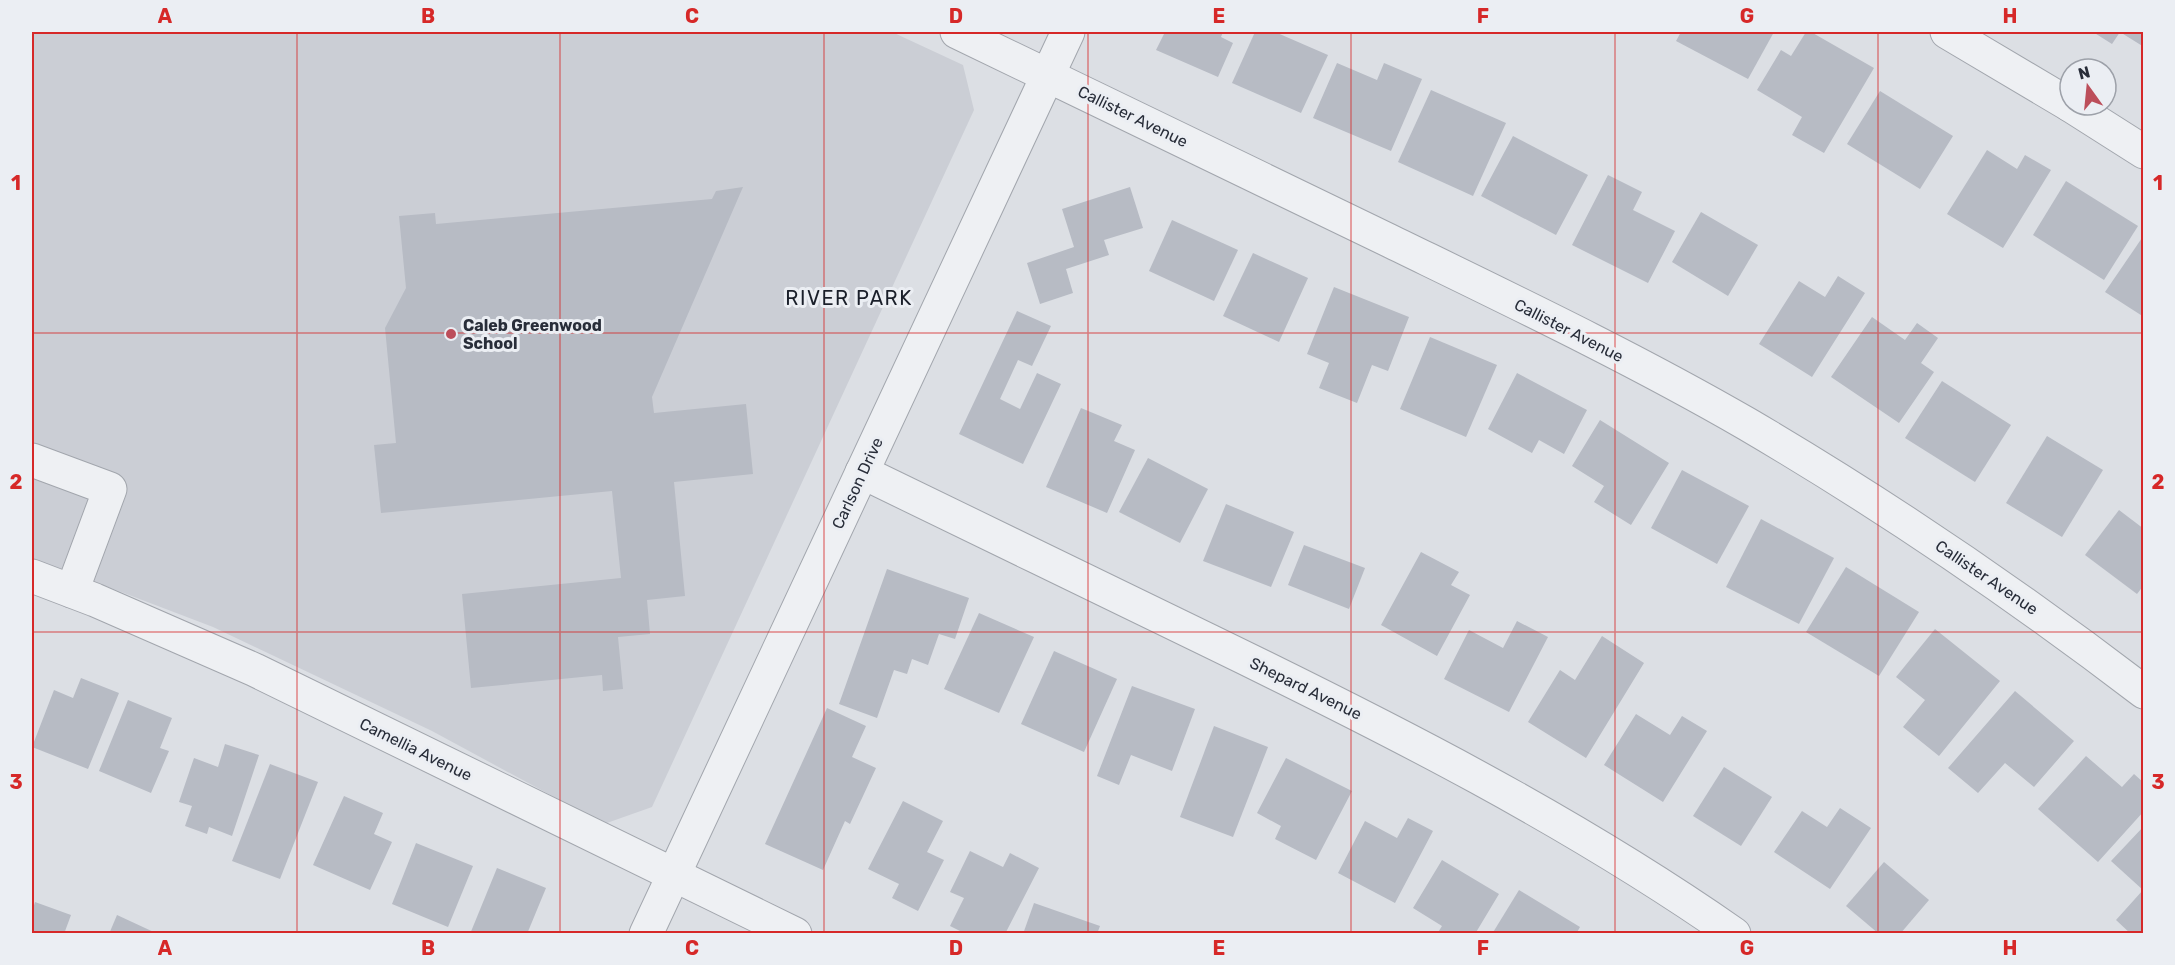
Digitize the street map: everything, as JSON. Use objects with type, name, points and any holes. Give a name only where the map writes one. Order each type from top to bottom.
[{"type":"street","name":"Callister Avenue","points":[[957,32],[1580,333],[1745,423],[1852,487],[1956,556],[2048,620],[2144,692]]},
{"type":"street","name":"Carlson Drive","points":[[646,933],[1068,32]]},
{"type":"street","points":[[1947,32],[2058,98]]},
{"type":"street","points":[[2089,117],[2144,152]]},
{"type":"street","points":[[32,460],[110,489],[72,591]]},
{"type":"street","name":"Shepard Avenue","points":[[862,472],[1326,697],[1455,763],[1581,835],[1734,933]]},
{"type":"street","name":"Camellia Avenue","points":[[32,576],[255,670],[795,933]]},
{"type":"shaded area","name":"Caleb Greenwood School","points":[[32,32],[892,32],[963,65],[974,110],[652,807],[604,824],[432,731],[213,627],[32,558]]},
{"type":"building","points":[[1165,32],[1223,32],[1221,37],[1233,43],[1218,77],[1156,50]]},
{"type":"building","points":[[1255,32],[1275,32],[1328,55],[1301,113],[1232,83]]},
{"type":"building","points":[[1681,32],[1774,32],[1748,79],[1676,41]]},
{"type":"building","points":[[1806,32],[1811,32],[1874,68],[1824,153],[1792,135],[1802,117],[1757,90],[1781,50],[1791,56]]},
{"type":"building","points":[[2093,32],[2120,32],[2112,44]]},
{"type":"building","points":[[2120,32],[2144,32],[2144,47]]},
{"type":"building","points":[[1337,63],[1377,80],[1384,63],[1422,79],[1391,151],[1313,118]]},
{"type":"building","points":[[1431,90],[1506,123],[1473,196],[1398,162]]},
{"type":"building","points":[[1880,91],[1953,136],[1920,189],[1847,144]]},
{"type":"building","points":[[1513,136],[1588,175],[1556,235],[1481,196]]},
{"type":"building","points":[[1987,150],[2017,169],[2025,155],[2051,170],[2003,248],[1947,214]]},
{"type":"building","points":[[1608,175],[1642,192],[1633,210],[1675,231],[1648,283],[1572,245]]},
{"type":"building","points":[[2066,181],[2138,226],[2104,280],[2033,235]]},
{"type":"building","points":[[743,187],[652,397],[654,413],[746,404],[753,474],[674,482],[685,596],[647,600],[650,634],[618,637],[623,689],[603,691],[602,675],[471,688],[462,594],[621,578],[612,491],[381,513],[374,445],[396,443],[385,328],[406,288],[399,216],[435,213],[436,224],[712,199],[716,191]]},
{"type":"building","points":[[1130,187],[1143,228],[1104,240],[1109,255],[1066,269],[1073,293],[1040,304],[1027,263],[1074,247],[1062,209]]},
{"type":"building","points":[[1701,212],[1758,245],[1728,296],[1672,262]]},
{"type":"building","points":[[1172,220],[1238,250],[1214,301],[1149,271]]},
{"type":"building","points":[[2144,235],[2144,317],[2105,292]]},
{"type":"building","points":[[1253,253],[1308,278],[1279,342],[1223,316]]},
{"type":"building","points":[[1838,276],[1865,293],[1812,377],[1759,344],[1799,281],[1825,297]]},
{"type":"building","points":[[1334,287],[1409,317],[1388,371],[1372,365],[1357,403],[1319,388],[1329,363],[1307,354]]},
{"type":"building","points":[[1017,311],[1051,326],[1032,366],[1018,360],[1000,399],[1020,409],[1037,373],[1061,384],[1023,464],[959,434]]},
{"type":"building","points":[[1872,317],[1905,340],[1917,323],[1938,338],[1921,363],[1934,372],[1899,423],[1831,377]]},
{"type":"building","points":[[1430,337],[1497,365],[1466,437],[1400,409]]},
{"type":"building","points":[[1517,373],[1587,410],[1564,454],[1539,440],[1532,453],[1488,429]]},
{"type":"building","points":[[1942,381],[2011,425],[1975,482],[1905,438]]},
{"type":"building","points":[[1081,408],[1122,425],[1114,441],[1135,450],[1107,513],[1046,487]]},
{"type":"building","points":[[1600,420],[1669,463],[1631,525],[1594,502],[1604,486],[1572,466]]},
{"type":"building","points":[[2047,436],[2103,470],[2062,537],[2006,503]]},
{"type":"building","points":[[1148,458],[1208,489],[1180,543],[1119,512]]},
{"type":"building","points":[[1682,470],[1749,506],[1717,564],[1651,528]]},
{"type":"building","points":[[1226,504],[1294,532],[1271,587],[1203,561]]},
{"type":"building","points":[[2119,510],[2144,529],[2144,585],[2137,594],[2085,555]]},
{"type":"building","points":[[1761,519],[1834,558],[1799,624],[1726,587]]},
{"type":"building","points":[[1304,545],[1365,568],[1349,609],[1288,585]]},
{"type":"building","points":[[1421,552],[1459,572],[1451,585],[1470,595],[1437,656],[1381,625]]},
{"type":"building","points":[[1846,567],[1919,612],[1879,676],[1806,632]]},
{"type":"building","points":[[887,569],[969,598],[955,639],[939,634],[928,665],[912,659],[907,674],[894,670],[877,718],[839,704]]},
{"type":"building","points":[[979,613],[1034,637],[999,713],[944,689]]},
{"type":"building","points":[[1517,621],[1548,637],[1509,712],[1444,679],[1469,630],[1503,648]]},
{"type":"building","points":[[1935,629],[2000,681],[1939,756],[1903,727],[1925,700],[1896,677]]},
{"type":"building","points":[[1602,636],[1644,663],[1586,758],[1528,722],[1560,670],[1575,680]]},
{"type":"building","points":[[1054,651],[1117,679],[1084,752],[1021,724]]},
{"type":"building","points":[[81,678],[119,693],[88,769],[32,747],[54,690],[73,698]]},
{"type":"building","points":[[1132,686],[1195,709],[1172,771],[1131,755],[1119,785],[1097,776]]},
{"type":"building","points":[[2015,691],[2074,741],[2034,787],[2005,763],[1978,793],[1948,768]]},
{"type":"building","points":[[128,700],[172,718],[160,748],[169,751],[151,793],[99,771]]},
{"type":"building","points":[[827,708],[866,726],[852,757],[876,768],[850,824],[845,821],[823,870],[765,844]]},
{"type":"building","points":[[1636,714],[1670,735],[1682,716],[1707,731],[1663,802],[1604,765]]},
{"type":"building","points":[[1214,726],[1268,747],[1233,837],[1180,817]]},
{"type":"building","points":[[225,744],[259,755],[232,836],[209,827],[207,834],[185,826],[192,806],[179,802],[194,758],[218,767]]},
{"type":"building","points":[[2086,756],[2122,787],[2134,774],[2144,783],[2144,811],[2098,862],[2038,809]]},
{"type":"building","points":[[1286,758],[1352,791],[1316,860],[1275,839],[1281,826],[1257,813]]},
{"type":"building","points":[[270,764],[318,782],[280,879],[232,861]]},
{"type":"building","points":[[1724,767],[1772,797],[1741,846],[1693,816]]},
{"type":"building","points":[[344,796],[383,813],[374,834],[392,842],[370,890],[313,865]]},
{"type":"building","points":[[903,801],[943,821],[927,852],[944,860],[918,911],[892,898],[899,884],[868,869]]},
{"type":"building","points":[[1840,808],[1871,828],[1830,889],[1774,852],[1802,811],[1827,827]]},
{"type":"building","points":[[1408,818],[1433,831],[1395,903],[1338,873],[1365,821],[1397,838]]},
{"type":"building","points":[[2144,826],[2144,934],[2131,934],[2116,920],[2143,890],[2111,861]]},
{"type":"building","points":[[416,843],[473,866],[448,927],[392,904]]},
{"type":"building","points":[[970,851],[1003,867],[1010,853],[1039,868],[1005,934],[966,934],[950,926],[964,898],[950,892]]},
{"type":"building","points":[[1442,860],[1499,894],[1475,934],[1437,934],[1442,926],[1413,908]]},
{"type":"building","points":[[1884,862],[1929,900],[1900,934],[1879,934],[1846,906]]},
{"type":"building","points":[[497,868],[546,888],[527,934],[470,934]]},
{"type":"building","points":[[1519,890],[1580,927],[1576,934],[1492,934]]},
{"type":"building","points":[[35,902],[71,915],[64,934],[32,934],[32,912]]},
{"type":"building","points":[[1034,903],[1100,926],[1097,934],[1023,934]]},
{"type":"building","points":[[117,915],[158,934],[109,934]]},
{"type":"place","name":"Caleb Greenwood School","points":[[451,334]]},
{"type":"district","name":"RIVER PARK","points":[[849,298]]}]
